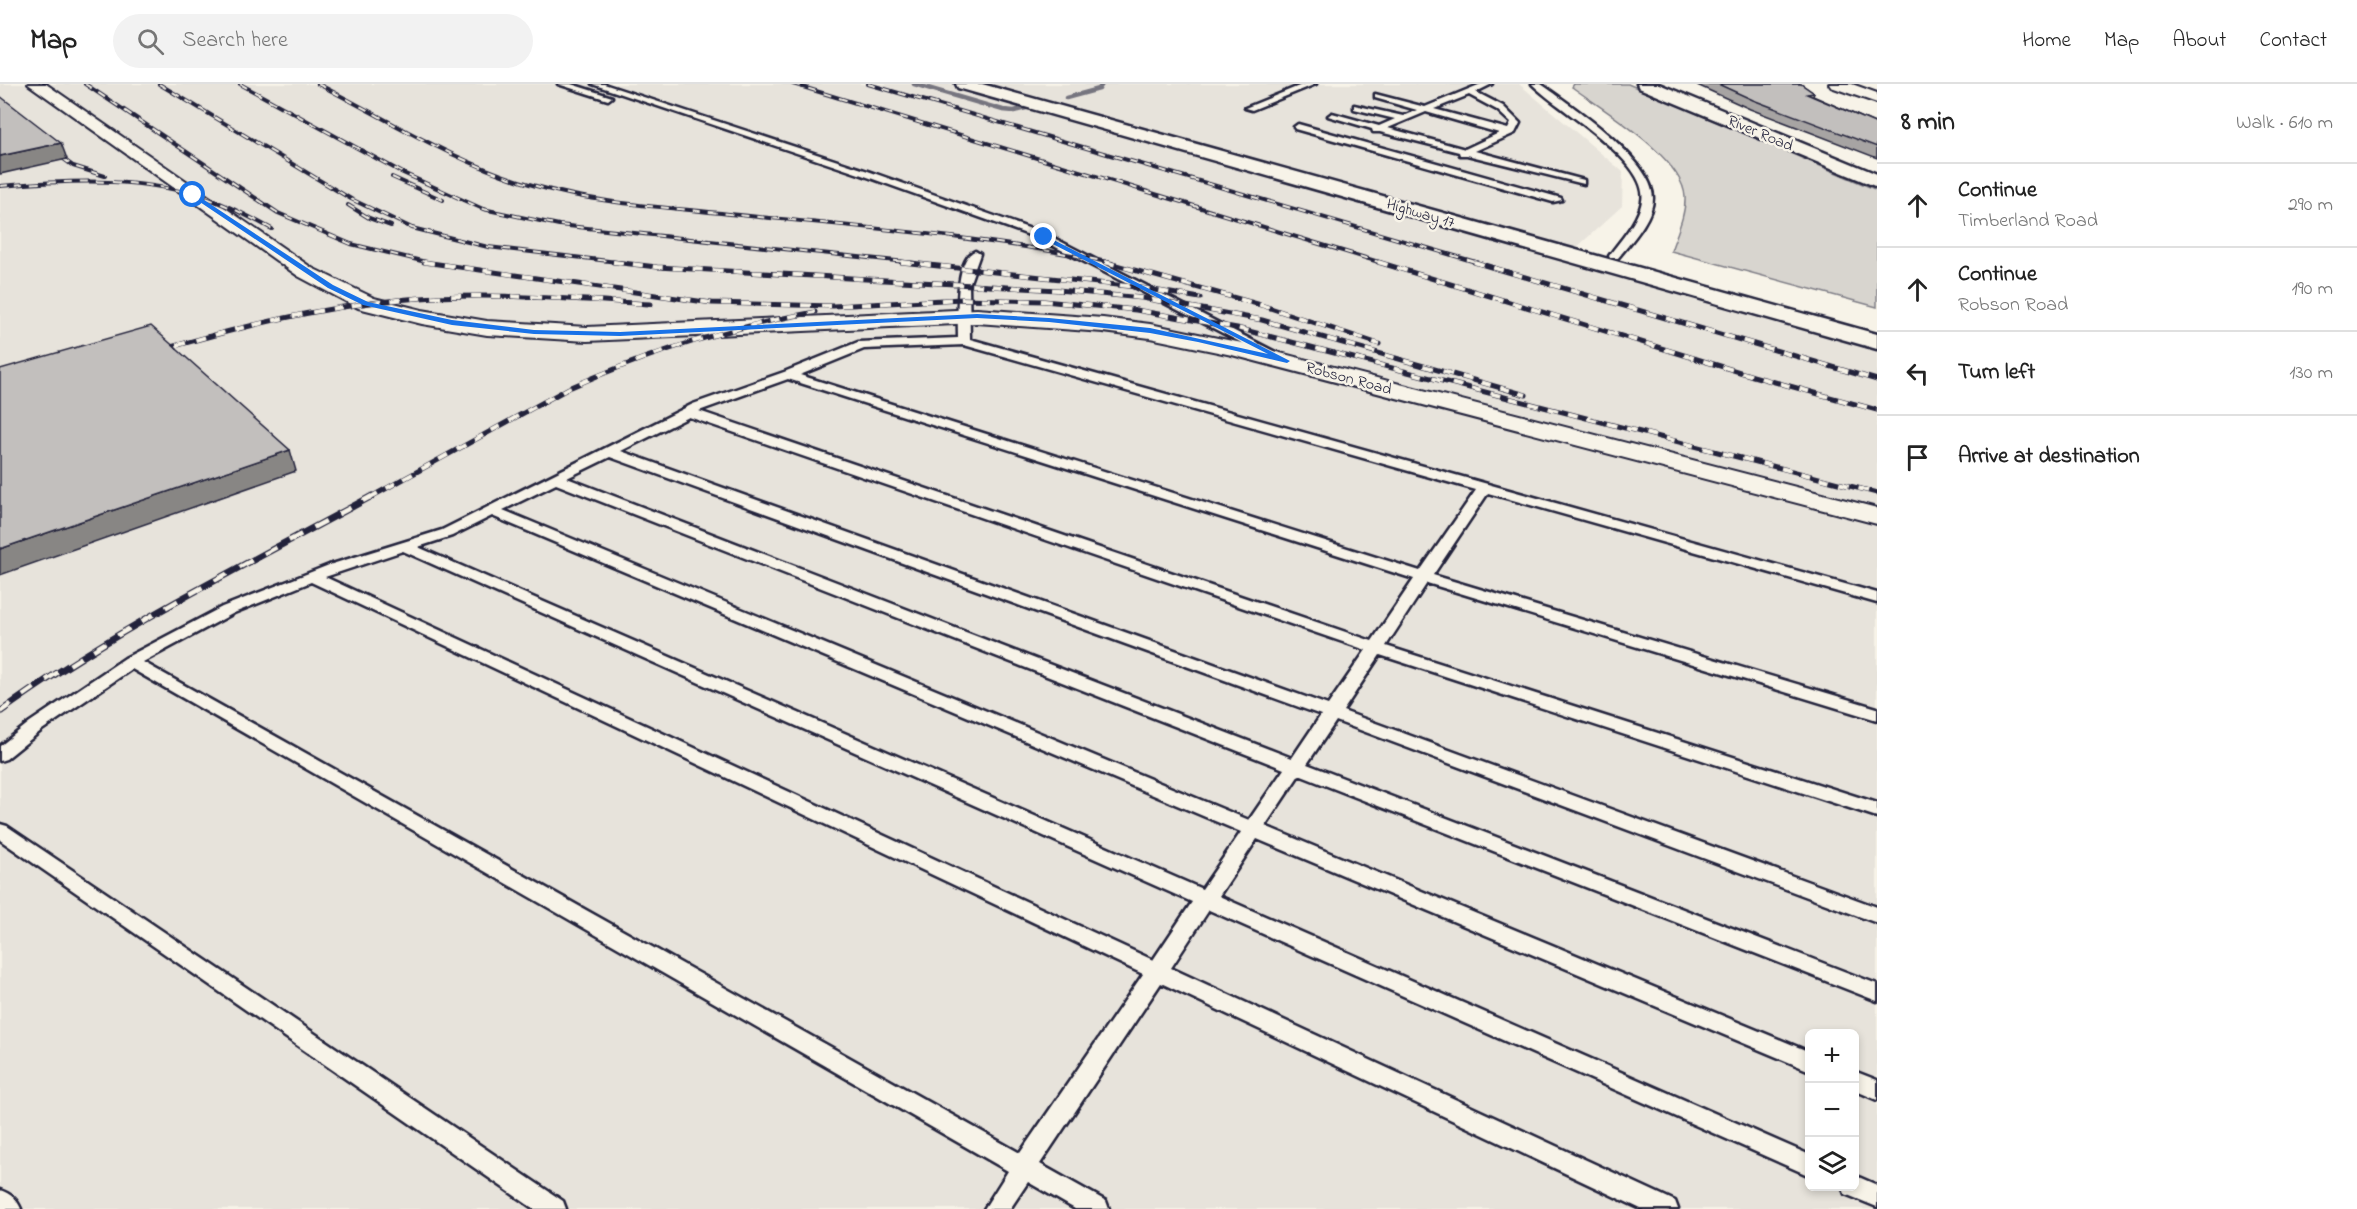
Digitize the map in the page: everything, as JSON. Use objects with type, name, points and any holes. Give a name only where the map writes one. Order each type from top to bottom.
[{"type":"main road","name":"Highway 17","points":[[964,84],[1877,342]]},
{"type":"main road","name":"Highway 17","points":[[999,84],[1877,331]]},
{"type":"main road","name":"River Road","points":[[1645,84],[1877,181]]},
{"type":"street","name":"Robson Road","points":[[36,84],[305,272],[366,303],[452,322],[534,332],[620,334],[965,316],[1103,325],[1198,339],[1254,352],[1877,516]]},
{"type":"street","points":[[1837,84],[1877,98]]},
{"type":"lane","points":[[562,84],[600,94],[836,175]]},
{"type":"lane","points":[[596,84],[862,172],[1044,237],[1287,361]]},
{"type":"lane","points":[[1249,108],[1312,84]]},
{"type":"lane","points":[[1349,141],[1488,84]]},
{"type":"lane","points":[[1536,84],[1597,130],[1631,162],[1642,179],[1648,197],[1640,219],[1614,256]]},
{"type":"lane","points":[[1456,156],[1508,132],[1516,123],[1500,108],[1470,92]]},
{"type":"lane","points":[[1378,96],[1508,132]]},
{"type":"lane","points":[[1357,107],[1404,119]]},
{"type":"lane","points":[[1332,116],[1581,182]]},
{"type":"lane","points":[[1298,127],[1557,200]]},
{"type":"lane","points":[[1435,165],[1446,161]]},
{"type":"lane","points":[[879,190],[1047,249],[1254,352]]},
{"type":"lane","points":[[964,341],[963,285],[975,254]]},
{"type":"lane","points":[[0,755],[36,726],[131,662],[228,610],[312,577],[447,533],[688,412],[862,345],[964,341],[1877,598]]},
{"type":"lane","points":[[788,375],[1423,577],[1877,714]]},
{"type":"lane","points":[[688,412],[1376,648],[1877,810]]},
{"type":"lane","points":[[610,452],[1332,713],[1877,915]]},
{"type":"lane","points":[[557,479],[1877,993]]},
{"type":"lane","points":[[996,1209],[1484,488]]},
{"type":"lane","points":[[492,512],[1805,1060]]},
{"type":"lane","points":[[404,546],[1805,1164]]},
{"type":"lane","points":[[312,577],[1666,1209]]},
{"type":"lane","points":[[131,662],[1097,1209]]},
{"type":"lane","points":[[0,831],[554,1209]]},
{"type":"lane","points":[[1859,1082],[1877,1090]]},
{"type":"lane","points":[[1859,1188],[1877,1196]]},
{"type":"lane","points":[[0,1201],[9,1209]]},
{"type":"shaded area","points":[[0,84],[1519,84],[1623,172],[1622,206],[1564,259],[1877,351],[1877,1209],[0,1209]]},
{"type":"shaded area","points":[[1574,84],[1628,84],[1877,190],[1877,307],[1671,251],[1684,211],[1685,197],[1681,182],[1671,166],[1657,151],[1621,121],[1572,87]]},
{"type":"building","points":[[1718,84],[1801,84],[1814,93],[1807,94],[1877,124],[1877,147],[1753,100]]},
{"type":"building","points":[[0,96],[61,143],[0,156]]},
{"type":"building","points":[[151,326],[290,450],[0,549],[0,369]]},
{"type":"waterway","points":[[914,84],[1003,110],[1014,111],[1030,107]]},
{"type":"waterway","points":[[1066,98],[1099,89],[1102,84]]},
{"type":"railway","points":[[85,84],[278,213],[351,244],[429,263]]},
{"type":"railway","points":[[159,84],[351,199],[412,228],[488,247],[626,263]]},
{"type":"railway","points":[[240,84],[403,173],[483,209],[559,225],[915,263]]},
{"type":"railway","points":[[318,84],[452,154],[507,177],[559,192],[632,204],[969,239],[1112,263]]},
{"type":"railway","points":[[793,84],[1382,263]]},
{"type":"railway","points":[[868,84],[1479,263]]},
{"type":"railway","points":[[50,149],[73,166],[105,176]]},
{"type":"railway","points":[[392,177],[443,200]]},
{"type":"railway","points":[[0,186],[54,182],[108,182],[162,187],[221,204],[272,229]]},
{"type":"railway","points":[[348,205],[369,218],[391,226]]},
{"type":"railway","points":[[424,262],[429,263]]},
{"type":"railway","points":[[613,262],[657,267],[1058,290],[1142,298],[1262,320],[1526,395]]},
{"type":"railway","points":[[901,262],[1136,287],[1200,298]]},
{"type":"railway","points":[[1105,262],[1261,305],[1379,344]]},
{"type":"railway","points":[[1378,262],[1753,376],[1877,410]]},
{"type":"railway","points":[[1474,262],[1877,380]]},
{"type":"railway","points":[[429,263],[712,303],[833,306],[962,299],[1044,301],[1136,310],[1237,328],[1877,493]]},
{"type":"railway","points":[[157,351],[276,320],[336,308],[397,300],[492,296],[651,304]]},
{"type":"railway","points":[[369,498],[569,388],[599,375],[720,333],[815,312]]},
{"type":"railway","points":[[0,712],[44,681],[135,625],[372,496]]},
{"type":"route","points":[[193,195],[330,287],[366,303],[452,322],[534,332],[620,334],[977,316],[1049,320],[1150,331],[1198,339],[1287,361],[1044,237]]}]
